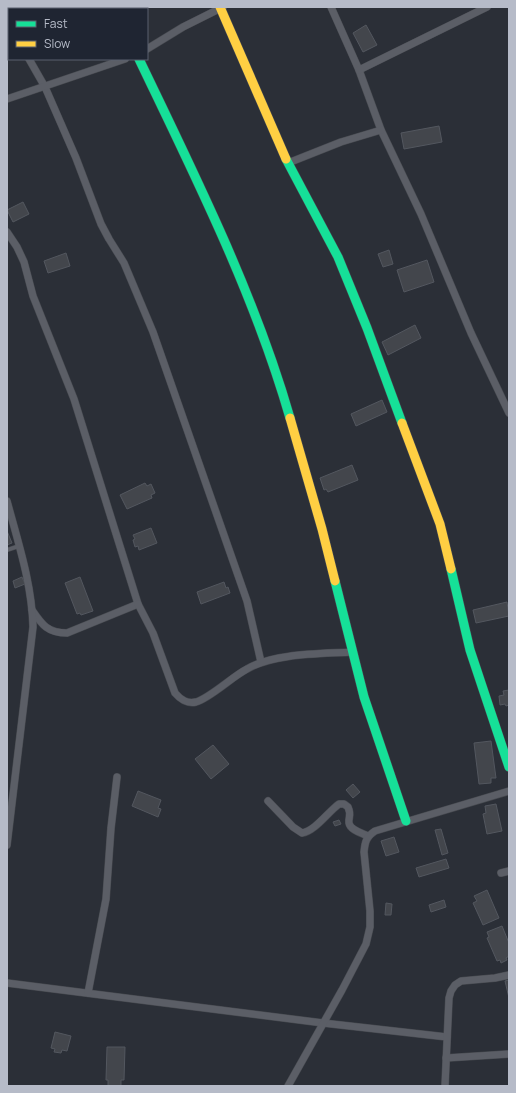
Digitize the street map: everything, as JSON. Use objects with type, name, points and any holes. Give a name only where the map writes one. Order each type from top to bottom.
[{"type":"street","points":[[331,7],[359,70],[381,130],[422,214],[471,333],[509,413]]},
{"type":"street","points":[[359,70],[487,7]]},
{"type":"street","points":[[148,48],[183,27],[221,8],[288,163],[338,257],[367,328],[440,524],[470,650],[509,767]]},
{"type":"street","points":[[30,60],[45,87],[76,158],[101,224],[124,263],[153,332],[247,601],[261,662]]},
{"type":"street","points":[[7,99],[122,60]]},
{"type":"street","points":[[139,60],[218,225],[260,329],[281,387],[322,529],[364,697],[406,821]]},
{"type":"street","points":[[288,163],[341,142],[381,130]]},
{"type":"street","points":[[7,232],[18,247],[24,262],[33,296],[74,399],[138,604],[153,633],[175,693],[180,699],[187,703],[196,702],[247,668],[261,662],[299,656],[352,652]]},
{"type":"street","points":[[7,501],[27,575],[33,627],[7,845]]},
{"type":"street","points":[[32,610],[41,623],[49,629],[57,633],[67,633],[138,604]]},
{"type":"street","points":[[88,993],[106,899],[111,828],[117,776]]},
{"type":"street","points":[[288,1086],[366,944],[370,911],[364,843],[368,836],[375,831],[406,821],[509,791]]},
{"type":"street","points":[[268,801],[293,827],[302,833],[312,828],[339,804],[344,804],[348,807],[351,814],[349,825],[355,830],[368,836]]},
{"type":"street","points":[[501,873],[509,871]]},
{"type":"street","points":[[445,1086],[449,998],[451,991],[455,985],[461,981],[495,978],[509,975]]},
{"type":"street","points":[[7,983],[323,1023],[447,1037]]},
{"type":"street","points":[[446,1058],[509,1054]]},
{"type":"lane","points":[[7,550],[19,546]]},
{"type":"building","points":[[366,25],[377,45],[363,52],[353,33]]},
{"type":"building","points":[[439,126],[442,142],[404,149],[401,133]]},
{"type":"building","points":[[23,202],[29,214],[13,222],[7,210]]},
{"type":"building","points":[[389,250],[393,264],[383,267],[378,254]]},
{"type":"building","points":[[66,253],[70,266],[48,273],[44,261]]},
{"type":"building","points":[[427,260],[434,282],[404,292],[397,270]]},
{"type":"building","points":[[415,325],[421,338],[388,355],[382,342]]},
{"type":"building","points":[[382,400],[387,412],[356,426],[351,414]]},
{"type":"building","points":[[352,465],[358,480],[328,492],[326,489],[324,490],[320,478]]},
{"type":"building","points":[[145,483],[147,486],[151,484],[155,493],[151,495],[152,498],[127,509],[120,495]]},
{"type":"building","points":[[151,528],[157,543],[139,550],[138,546],[135,547],[133,540],[135,539],[133,535]]},
{"type":"building","points":[[7,531],[12,543],[7,545]]},
{"type":"building","points":[[22,577],[25,584],[15,588],[13,581]]},
{"type":"building","points":[[80,577],[93,611],[81,615],[80,613],[77,614],[65,583]]},
{"type":"building","points":[[224,582],[230,593],[201,604],[197,592]]},
{"type":"building","points":[[507,602],[509,616],[476,623],[473,610]]},
{"type":"building","points":[[509,690],[509,705],[500,705],[499,696],[504,695],[503,691]]},
{"type":"building","points":[[491,741],[496,778],[491,778],[491,783],[479,784],[474,743]]},
{"type":"building","points":[[213,745],[229,764],[211,779],[195,759]]},
{"type":"building","points":[[353,784],[360,792],[353,798],[346,790]]},
{"type":"building","points":[[138,791],[161,800],[158,808],[161,809],[158,817],[132,806]]},
{"type":"building","points":[[496,804],[502,831],[487,834],[483,814],[486,813],[485,806]]},
{"type":"building","points":[[339,820],[341,824],[335,826],[333,822]]},
{"type":"building","points":[[441,829],[448,853],[442,855],[435,830]]},
{"type":"building","points":[[394,837],[399,852],[386,856],[381,841]]},
{"type":"building","points":[[446,859],[449,868],[419,877],[416,868]]},
{"type":"building","points":[[487,890],[499,918],[483,925],[473,903],[477,901],[474,896]]},
{"type":"building","points":[[444,900],[446,907],[431,912],[429,905]]},
{"type":"building","points":[[386,903],[392,904],[391,915],[385,915]]},
{"type":"building","points":[[502,926],[509,943],[509,956],[506,958],[507,960],[501,963],[500,960],[497,961],[487,938],[489,937],[487,932]]},
{"type":"building","points":[[509,980],[509,998],[505,981]]},
{"type":"building","points":[[55,1032],[71,1036],[67,1051],[62,1050],[61,1053],[54,1052],[55,1049],[51,1048]]},
{"type":"building","points":[[107,1047],[125,1047],[124,1080],[121,1080],[121,1086],[108,1086],[108,1080],[106,1080]]},
{"type":"traffic: fast","points":[[139,60],[202,191],[241,280],[275,371],[290,418]]},
{"type":"traffic: fast","points":[[286,159],[338,257],[367,328],[402,423]]},
{"type":"traffic: fast","points":[[451,569],[470,650],[509,767]]},
{"type":"traffic: fast","points":[[335,581],[364,697],[406,821]]},
{"type":"traffic: slow","points":[[220,7],[286,159]]},
{"type":"traffic: slow","points":[[290,418],[322,529],[335,581]]},
{"type":"traffic: slow","points":[[402,423],[440,524],[451,569]]}]
